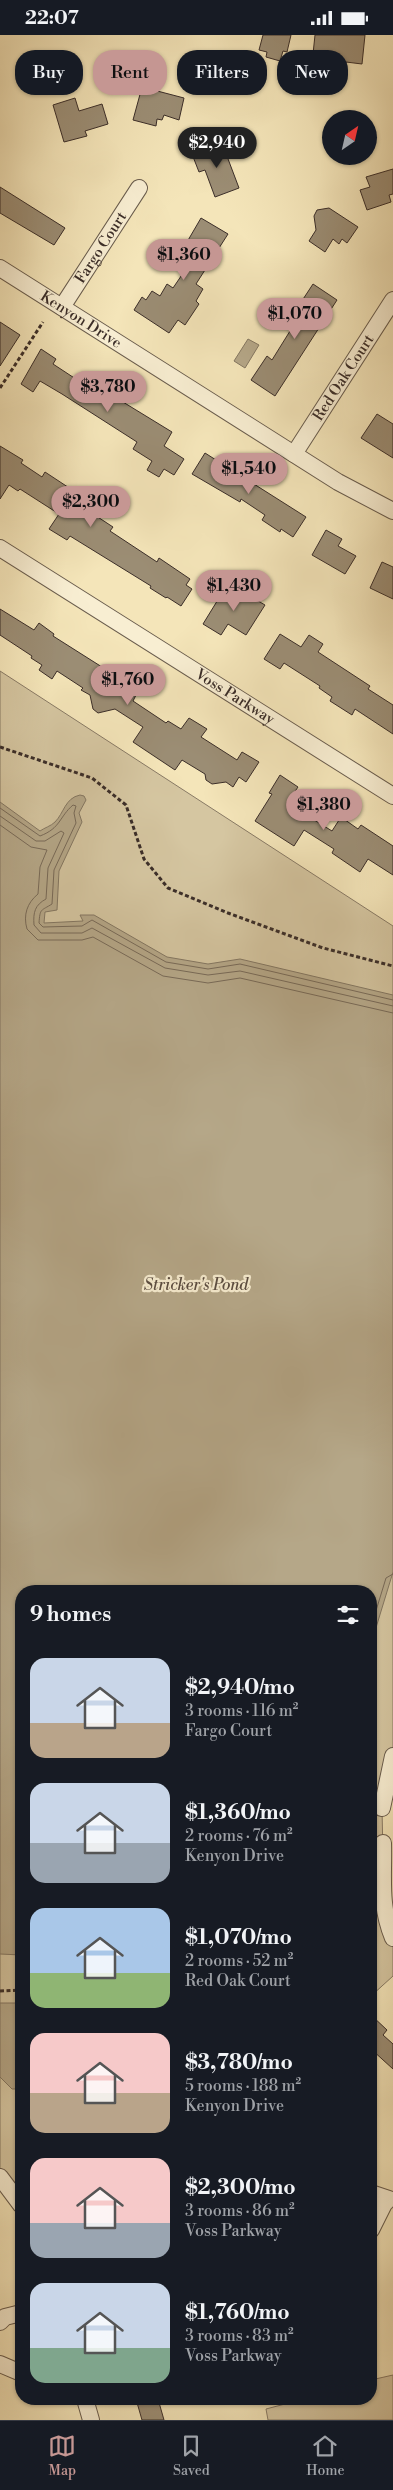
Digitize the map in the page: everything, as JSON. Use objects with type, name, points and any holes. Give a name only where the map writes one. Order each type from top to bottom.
[{"type":"street","name":"Fargo Court","points":[[62,307],[139,188]]},
{"type":"street","name":"Kenyon Drive","points":[[0,268],[338,482],[393,511]]},
{"type":"street","name":"Red Oak Court","points":[[294,454],[393,300]]},
{"type":"street","name":"Voss Parkway","points":[[0,548],[393,796]]},
{"type":"street","points":[[382,1808],[393,1756]]},
{"type":"street","points":[[383,1843],[381,1892],[385,1920],[393,1938]]},
{"type":"street","points":[[0,2177],[15,2197]]},
{"type":"street","points":[[377,2194],[391,2197]]},
{"type":"street","points":[[377,2218],[384,2204],[391,2197]]},
{"type":"street","points":[[0,2322],[5,2317],[15,2314]]},
{"type":"street","points":[[0,2364],[15,2370]]},
{"type":"street","points":[[87,2405],[91,2420]]},
{"type":"path","points":[[0,389],[43,322]]},
{"type":"path","points":[[0,747],[92,779],[126,805],[144,859],[168,888],[323,949],[393,966]]},
{"type":"path","points":[[0,1991],[15,1990]]},
{"type":"shaded area","name":"Stricker's Pond","points":[[0,671],[393,926],[393,1756],[382,1808],[383,1858],[393,1938],[393,1976],[377,1991],[377,1585],[15,1585],[15,2197],[0,2177]]},
{"type":"shaded area","points":[[393,2375],[393,2420],[268,2420],[266,2409],[281,2405],[377,2405],[377,2379]]},
{"type":"water","points":[[248,339],[259,345],[245,368],[234,361]]},
{"type":"water","name":"Stricker's Pond","points":[[84,796],[86,800],[79,813],[82,822],[59,871],[57,910],[45,912],[44,923],[83,921],[80,915],[94,915],[167,957],[208,964],[240,959],[393,995],[393,1572],[377,1624],[377,1585],[15,1585],[15,1955],[0,1954],[0,802],[40,831],[52,825],[68,802],[75,797]]},
{"type":"water","points":[[0,2003],[15,2003],[15,2089],[12,2089],[0,2077]]},
{"type":"building","points":[[263,35],[291,35],[287,50],[277,50],[277,60],[267,57],[267,50],[259,50]]},
{"type":"building","points":[[315,35],[365,35],[362,64],[348,62],[348,50],[313,50]]},
{"type":"building","points":[[167,94],[184,98],[179,120],[164,115],[162,120],[157,119],[156,126],[133,120],[140,95]]},
{"type":"building","points":[[75,98],[79,111],[102,104],[108,124],[85,131],[87,136],[64,142],[53,105]]},
{"type":"building","points":[[222,143],[239,188],[215,197],[205,170],[199,172],[192,154]]},
{"type":"building","points":[[393,169],[393,194],[389,195],[391,202],[367,210],[360,190],[370,187],[366,177]]},
{"type":"building","points":[[0,187],[65,228],[54,245],[0,213]]},
{"type":"building","points":[[329,208],[358,227],[347,243],[342,239],[339,244],[333,239],[325,252],[309,241],[316,230],[314,216],[317,210]]},
{"type":"building","points":[[201,218],[228,234],[196,284],[203,289],[196,301],[199,304],[185,325],[178,320],[169,333],[134,310],[142,297],[146,300],[152,291],[160,296],[167,284],[173,288],[192,260],[180,254]]},
{"type":"building","points":[[313,284],[337,300],[275,396],[251,380],[267,356],[272,360],[295,323],[290,319]]},
{"type":"building","points":[[0,322],[20,335],[0,366]]},
{"type":"building","points":[[41,349],[56,359],[53,364],[88,387],[90,383],[104,393],[105,391],[172,432],[164,446],[184,459],[174,475],[164,469],[159,477],[147,470],[152,461],[133,449],[137,442],[62,394],[40,381],[33,392],[21,384]]},
{"type":"building","points":[[377,414],[393,424],[393,458],[361,438]]},
{"type":"building","points":[[0,446],[23,460],[21,463],[42,477],[45,472],[86,499],[81,506],[113,527],[110,531],[157,562],[159,558],[190,579],[186,585],[192,589],[181,606],[70,536],[67,540],[49,529],[59,514],[20,489],[18,491],[9,485],[0,499]]},
{"type":"building","points":[[205,453],[306,517],[293,537],[281,529],[280,532],[262,520],[265,515],[241,499],[240,502],[192,474]]},
{"type":"building","points":[[326,530],[342,539],[338,546],[356,556],[345,574],[312,555]]},
{"type":"building","points":[[382,562],[393,567],[393,599],[370,588]]},
{"type":"building","points":[[227,585],[252,600],[253,598],[265,605],[246,635],[228,624],[221,635],[203,624]]},
{"type":"building","points":[[0,609],[34,630],[39,623],[54,634],[53,636],[113,674],[110,678],[136,695],[133,701],[166,723],[168,721],[181,729],[189,718],[207,729],[201,737],[237,760],[242,752],[259,762],[246,782],[239,777],[233,787],[226,782],[212,784],[206,780],[205,774],[182,760],[175,770],[133,742],[143,727],[115,709],[98,713],[93,709],[90,695],[81,690],[83,688],[57,671],[52,679],[39,670],[42,665],[31,658],[32,656],[0,635]]},
{"type":"building","points":[[280,634],[301,647],[309,635],[323,644],[318,652],[370,686],[368,689],[393,705],[393,734],[355,709],[352,715],[330,701],[332,697],[319,688],[320,686],[284,663],[280,669],[264,659]]},
{"type":"building","points":[[280,775],[298,787],[287,803],[332,831],[341,817],[358,829],[361,825],[393,846],[393,875],[368,859],[360,872],[332,853],[334,849],[304,830],[294,846],[255,821],[272,794],[269,793]]},
{"type":"building","points":[[377,2021],[387,2030],[383,2035],[393,2044],[393,2069],[377,2054]]},
{"type":"building","points":[[138,2405],[160,2405],[164,2420],[142,2420]]}]
